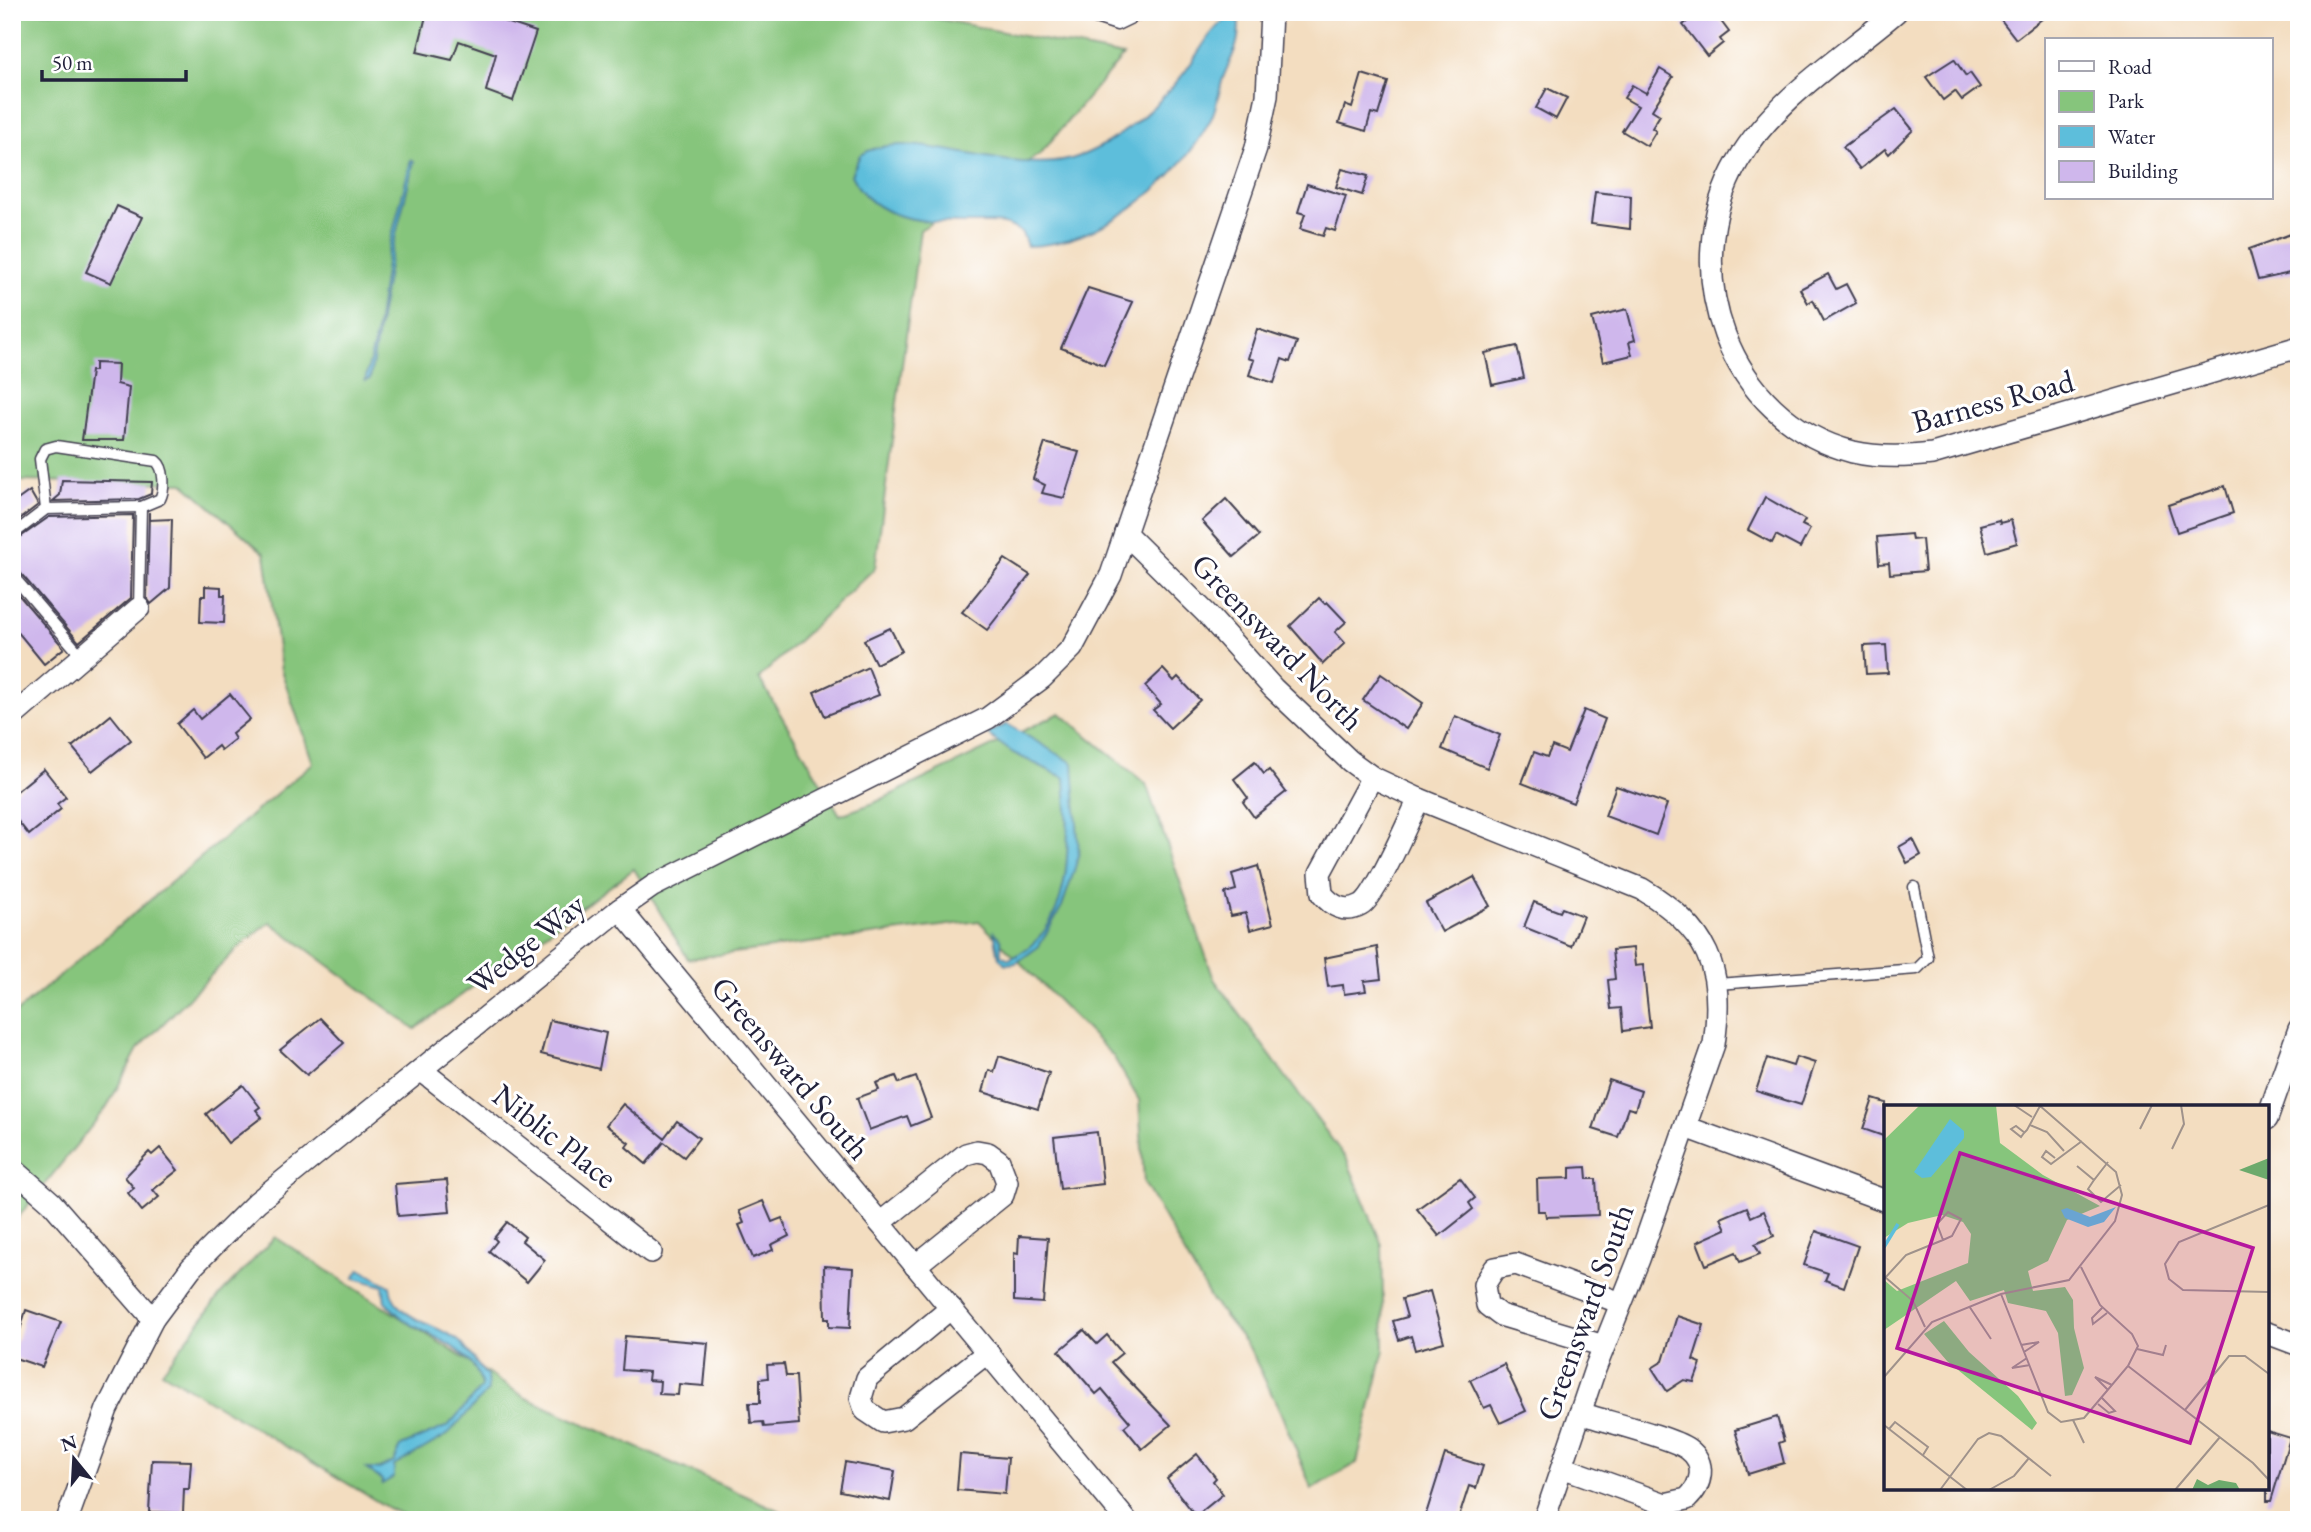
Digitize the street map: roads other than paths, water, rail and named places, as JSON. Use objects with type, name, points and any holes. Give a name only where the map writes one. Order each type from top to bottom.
[{"type":"street","points":[[1125,533],[1256,148],[1271,65],[1271,12]]},
{"type":"street","name":"Barness Road","points":[[1896,12],[1806,86],[1765,125],[1739,160],[1717,213],[1710,273],[1717,313],[1749,382],[1782,414],[1807,431],[1853,452],[1904,457],[1932,454],[2299,347]]},
{"type":"street","name":"Greensward North","points":[[1125,533],[1206,613],[1273,688],[1350,761],[1372,777],[1419,799],[1642,889],[1668,905],[1689,924],[1703,943],[1717,984],[1719,1012],[1714,1044],[1686,1127]]},
{"type":"street","name":"Wedge Way","points":[[67,1520],[107,1409],[153,1319],[191,1268],[257,1202],[620,909],[689,866],[954,737],[1013,701],[1052,670],[1078,639],[1111,575],[1125,533]]},
{"type":"street","points":[[12,717],[139,608]]},
{"type":"street","points":[[1372,777],[1320,873],[1322,894],[1339,908],[1350,909],[1369,898],[1419,799]]},
{"type":"street","name":"Greensward South","points":[[620,909],[951,1308]]},
{"type":"street","points":[[2269,1113],[2299,1029]]},
{"type":"street","name":"Niblic Place","points":[[421,1070],[651,1252]]},
{"type":"street","points":[[1686,1127],[1884,1200]]},
{"type":"street","name":"Greensward South","points":[[1544,1520],[1604,1346],[1686,1127]]},
{"type":"street","points":[[880,1223],[965,1154],[988,1153],[999,1161],[1007,1182],[1003,1195],[915,1266]]},
{"type":"street","points":[[12,1168],[51,1202],[153,1319]]},
{"type":"street","points":[[1604,1346],[1494,1313],[1487,1305],[1484,1285],[1496,1268],[1516,1264],[1621,1303]]},
{"type":"street","points":[[988,1352],[904,1418],[883,1422],[865,1410],[861,1398],[867,1378],[951,1308],[988,1352],[1126,1520]]},
{"type":"street","points":[[2269,1335],[2299,1345]]},
{"type":"street","points":[[1562,1467],[1665,1504],[1687,1499],[1701,1480],[1700,1466],[1686,1447],[1580,1413]]},
{"type":"lane","points":[[1077,12],[1117,25],[1143,12]]},
{"type":"lane","points":[[12,535],[46,509],[141,507],[160,499],[163,493],[160,463],[56,446],[45,449],[40,459],[46,509]]},
{"type":"lane","points":[[139,608],[141,507]]},
{"type":"lane","points":[[12,575],[83,658]]},
{"type":"lane","points":[[1717,984],[1917,969],[1928,958],[1914,887]]},
{"type":"water","points":[[1232,16],[1239,22],[1236,46],[1211,119],[1197,143],[1158,187],[1109,222],[1082,235],[1055,243],[1027,246],[1022,233],[1005,225],[939,222],[904,217],[873,203],[851,175],[860,155],[881,147],[931,147],[1017,162],[1045,163],[1071,159],[1086,153],[1117,136],[1158,102],[1187,69],[1216,28]]},
{"type":"water","points":[[411,160],[414,161],[390,259],[370,379],[365,381],[376,335],[387,256]]},
{"type":"water","points":[[1007,724],[1073,763],[1079,855],[1062,906],[1039,946],[1016,963],[1006,964],[999,958],[994,932],[1001,939],[1001,955],[1009,959],[1031,945],[1047,927],[1058,905],[1064,880],[1068,828],[1065,778],[1013,753],[987,734]]},
{"type":"water","points":[[360,1269],[390,1286],[393,1298],[408,1314],[460,1342],[487,1376],[488,1391],[447,1435],[394,1466],[394,1477],[382,1484],[382,1480],[366,1469],[379,1469],[394,1462],[401,1446],[448,1426],[482,1387],[478,1374],[462,1354],[400,1317],[385,1302],[383,1286],[354,1278]]}]
